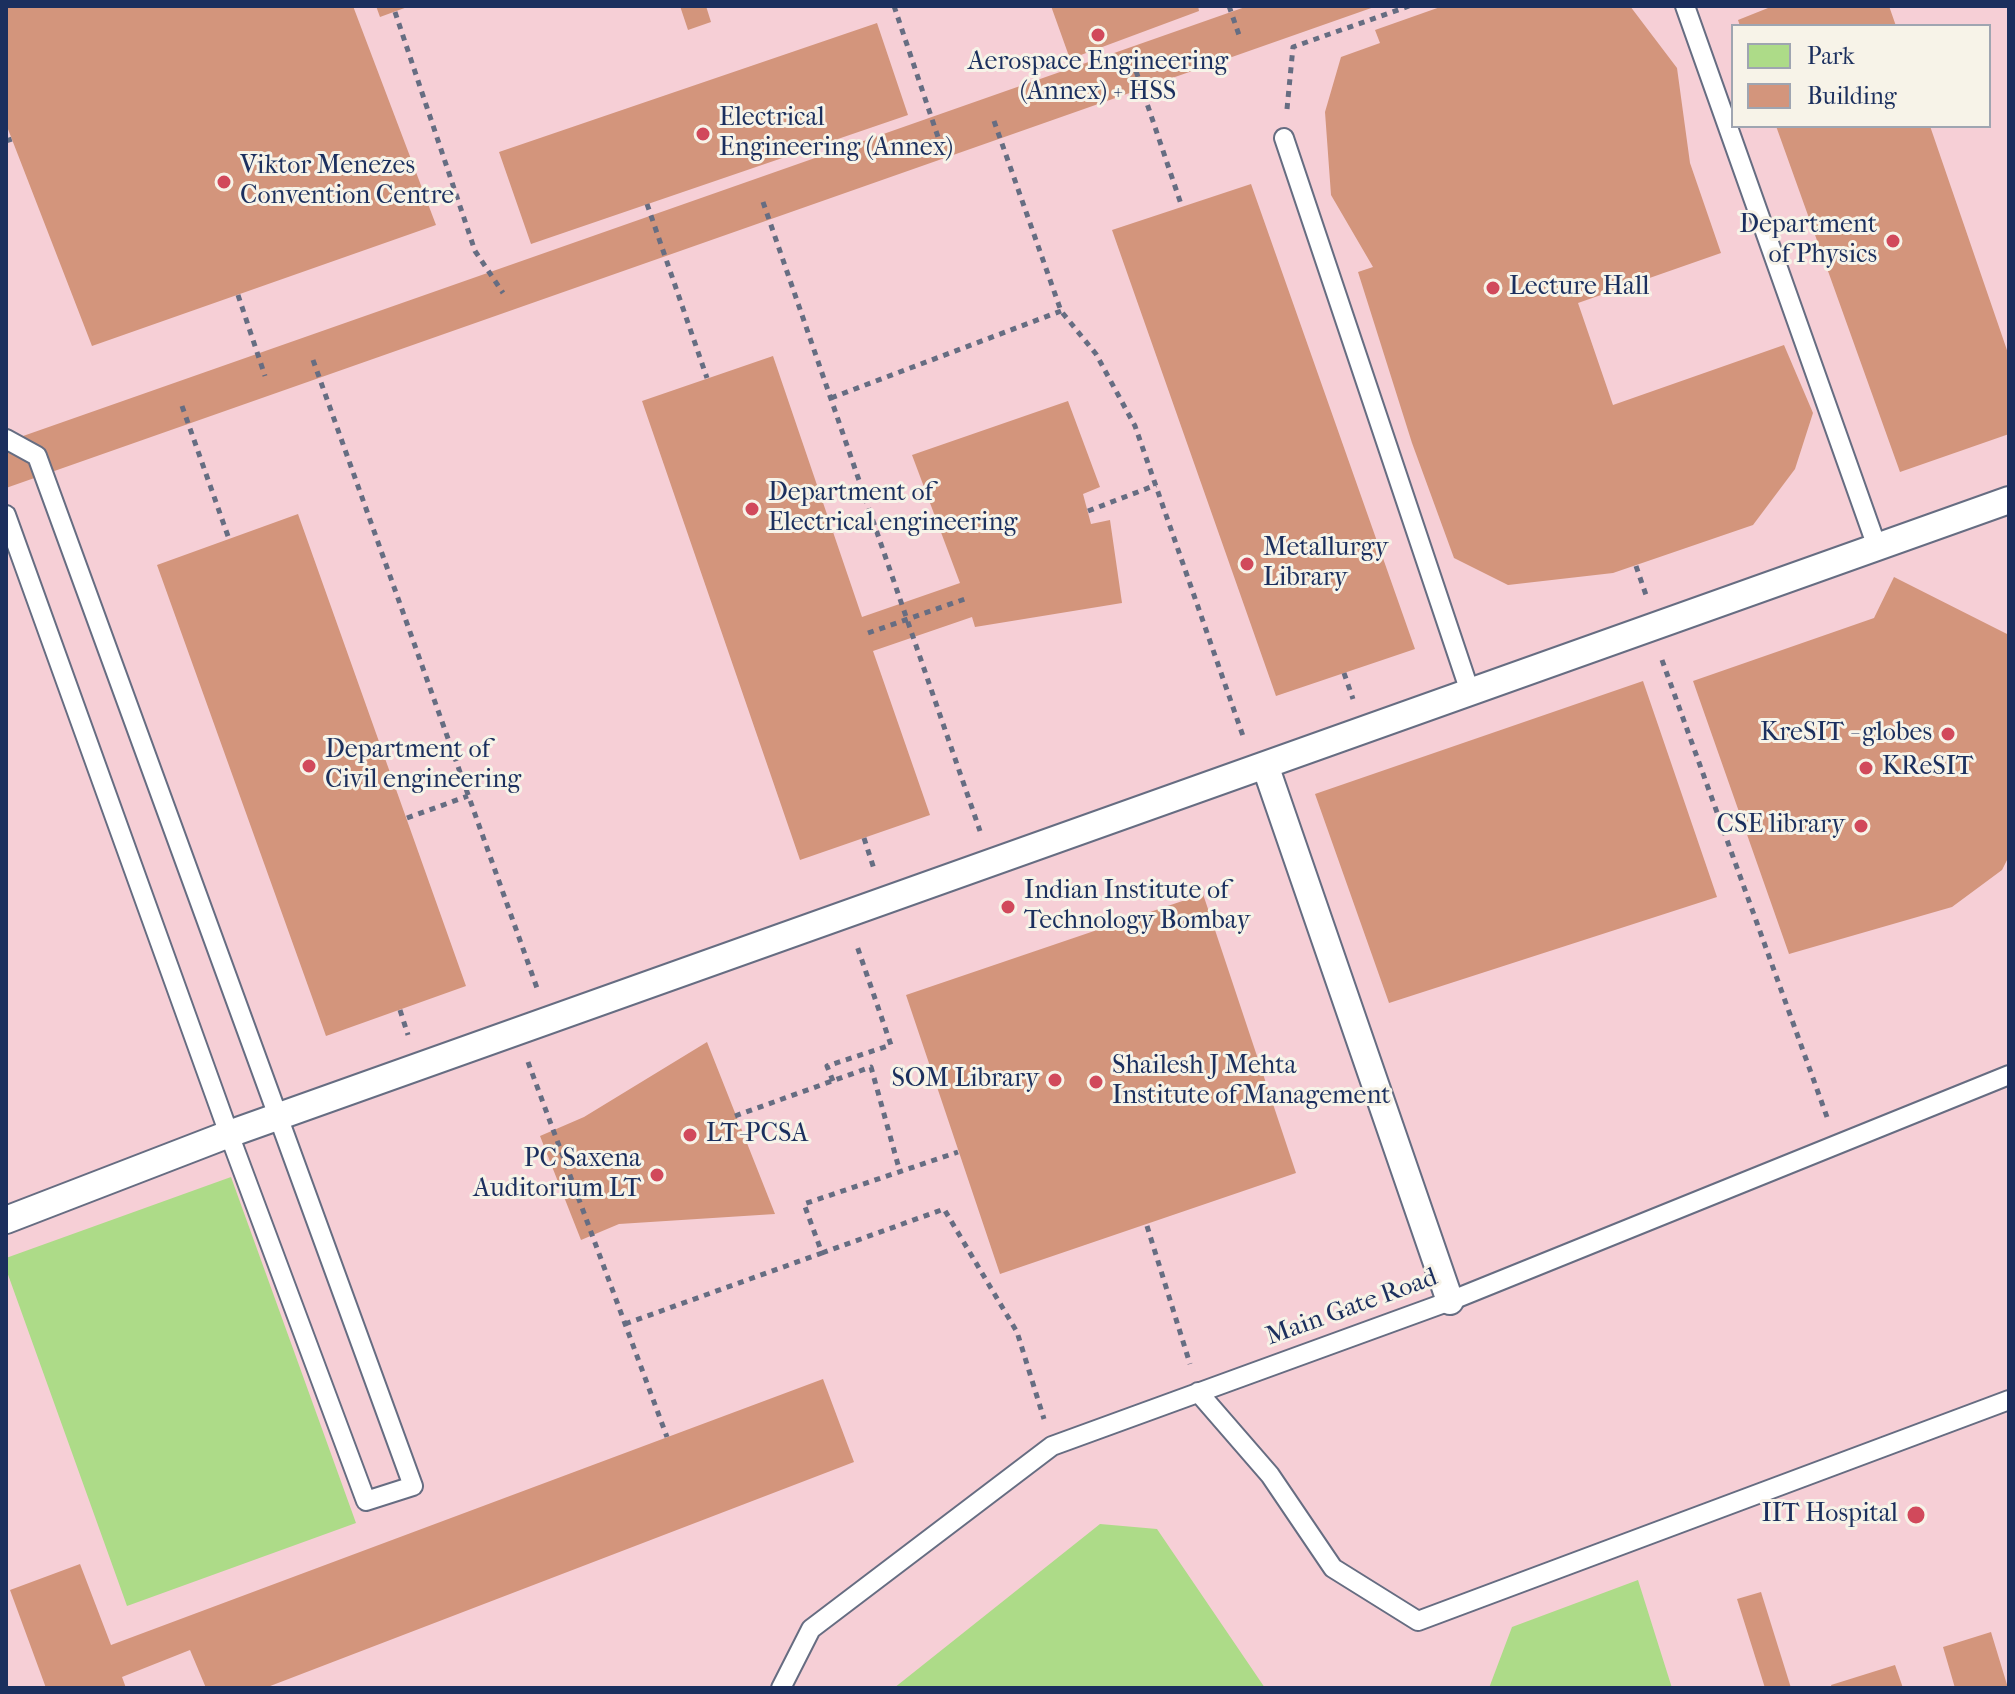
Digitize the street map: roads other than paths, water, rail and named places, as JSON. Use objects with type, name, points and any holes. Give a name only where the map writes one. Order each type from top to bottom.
[{"type":"street","points":[[6,1220],[229,1134],[2009,500]]},
{"type":"street","points":[[1260,766],[1450,1301]]},
{"type":"lane","points":[[1685,6],[1877,547]]},
{"type":"lane","points":[[1284,138],[1470,692]]},
{"type":"lane","points":[[6,439],[37,456],[413,1486],[366,1501],[229,1134],[6,515]]},
{"type":"lane","name":"Main Gate Road","points":[[781,1688],[811,1629],[1052,1446],[1450,1301],[2009,1075]]},
{"type":"lane","points":[[1198,1392],[1270,1475],[1333,1568],[1418,1621],[2009,1400]]},
{"type":"place","name":"Aerospace Engineering (Annex) + HSS","points":[[1098,35]]},
{"type":"place","name":"Electrical Engineering (Annex)","points":[[703,134]]},
{"type":"place","name":"Viktor Menezes Convention Centre","points":[[224,182]]},
{"type":"place","name":"Department of Physics","points":[[1893,241]]},
{"type":"place","name":"Lecture Hall","points":[[1493,288]]},
{"type":"place","name":"Department of Electrical engineering","points":[[752,509]]},
{"type":"place","name":"Metallurgy Library","points":[[1247,564]]},
{"type":"place","name":"KreSIT - globes","points":[[1948,734]]},
{"type":"place","name":"Department of Civil engineering","points":[[309,766]]},
{"type":"place","name":"KReSIT","points":[[1866,768]]},
{"type":"place","name":"CSE library","points":[[1861,826]]},
{"type":"place","name":"Indian Institute of Technology Bombay","points":[[1008,907]]},
{"type":"place","name":"SOM Library","points":[[1055,1080]]},
{"type":"place","name":"Shailesh J Mehta Institute of Management","points":[[1096,1082]]},
{"type":"place","name":"LT-PCSA","points":[[690,1135]]},
{"type":"place","name":"PC Saxena Auditorium LT","points":[[657,1175]]},
{"type":"place","name":"IIT Hospital","points":[[1916,1515]]}]
